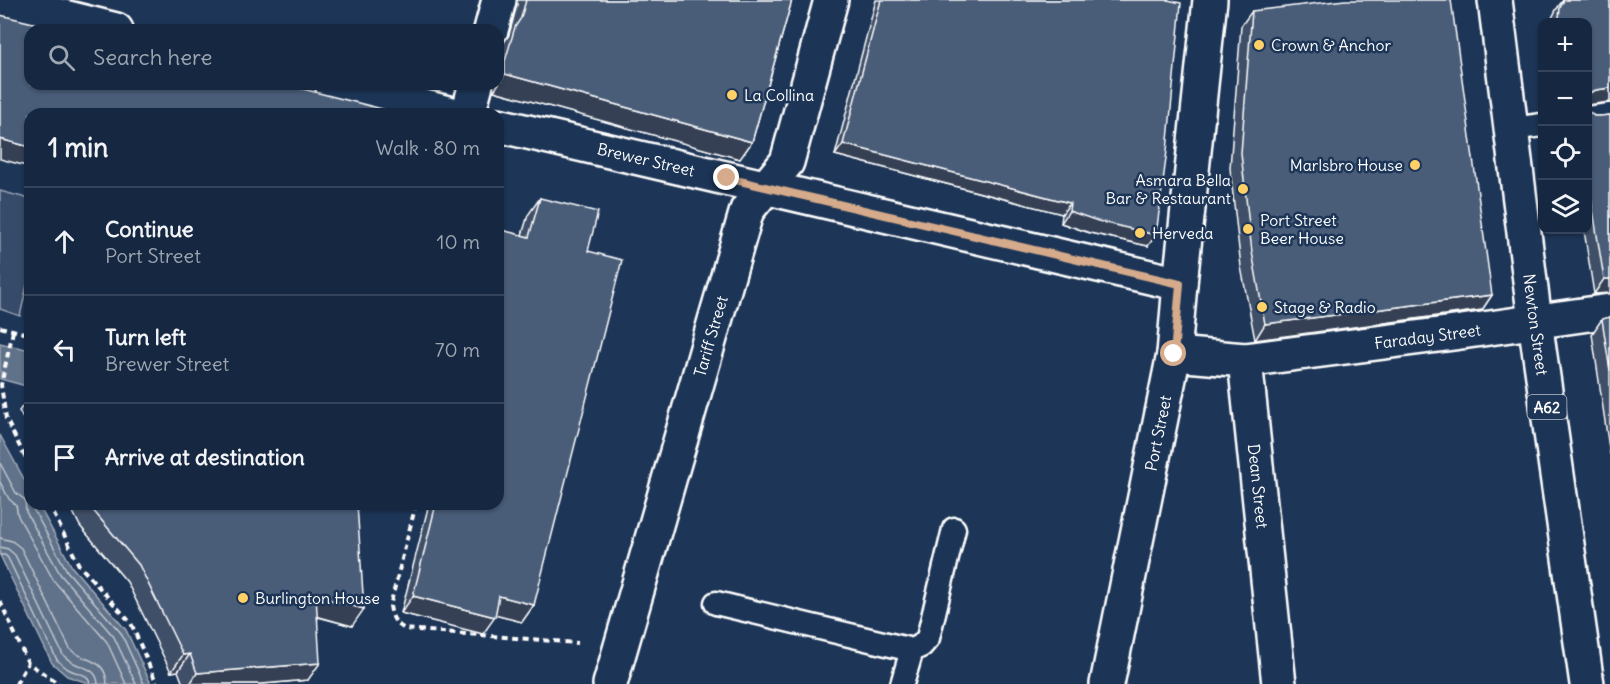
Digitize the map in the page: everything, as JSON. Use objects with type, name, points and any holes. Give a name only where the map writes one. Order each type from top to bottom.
[{"type":"street","points":[[492,24],[499,0]]},
{"type":"street","name":"Tariff Street","points":[[610,684],[743,222],[747,210],[787,162],[831,0]]},
{"type":"street","name":"Port Street","points":[[1107,684],[1174,354],[1210,0]]},
{"type":"street","name":"Newton Street","points":[[1495,0],[1535,321],[1587,684]]},
{"type":"street","points":[[0,1],[92,24]]},
{"type":"street","points":[[356,90],[428,108]]},
{"type":"street","points":[[470,108],[474,90]]},
{"type":"street","name":"Brewer Street","points":[[504,126],[1180,284]]},
{"type":"street","name":"Faraday Street","points":[[1245,360],[1581,316],[1610,310]]},
{"type":"street","points":[[1174,354],[1245,360]]},
{"type":"street","name":"Dean Street","points":[[1245,360],[1279,684]]},
{"type":"lane","points":[[1592,117],[1610,115]]},
{"type":"lane","points":[[1511,129],[1538,126]]},
{"type":"lane","points":[[716,603],[912,650],[921,646],[928,638],[954,529]]},
{"type":"lane","points":[[902,684],[912,650]]},
{"type":"path","points":[[0,327],[24,333]]},
{"type":"path","points":[[13,331],[1,385],[6,419],[24,455]]},
{"type":"path","points":[[52,510],[79,565],[131,623],[158,684]]},
{"type":"path","points":[[414,510],[390,606],[393,619],[398,625],[405,629],[621,646]]},
{"type":"path","points":[[0,601],[28,663],[59,684]]},
{"type":"path","points":[[16,684],[28,663]]},
{"type":"shaded area","points":[[0,191],[24,197],[24,298],[20,316],[0,309]]},
{"type":"water","points":[[0,343],[24,349],[24,385],[0,379]]},
{"type":"water","points":[[0,435],[24,479],[24,510],[41,510],[72,567],[126,630],[151,684],[91,684],[67,676],[52,663],[0,555]]},
{"type":"building","points":[[526,0],[792,0],[752,142],[505,74],[505,61]]},
{"type":"building","points":[[881,0],[1168,0],[1181,3],[1167,151],[1156,235],[1098,221],[1069,211],[1070,203],[843,144]]},
{"type":"building","points":[[1345,0],[1451,0],[1492,295],[1265,324],[1252,252],[1241,153],[1252,11]]},
{"type":"building","points":[[1564,0],[1610,0],[1610,88],[1592,92],[1592,18],[1559,18]]},
{"type":"building","points":[[0,15],[37,24],[24,24],[24,90],[307,90],[378,108],[24,108],[24,145],[0,139]]},
{"type":"building","points":[[1592,114],[1610,115],[1610,279],[1604,279],[1592,203]]},
{"type":"building","points":[[540,198],[598,212],[588,251],[622,260],[534,605],[499,596],[495,617],[413,596],[434,510],[504,510],[504,231],[529,237]]},
{"type":"building","points":[[1610,317],[1610,371],[1602,319]]},
{"type":"building","name":"Burlington House","points":[[93,510],[357,510],[364,609],[316,596],[320,663],[197,673],[190,654],[183,655],[139,565]]},
{"type":"place","name":"Crown & Anchor","points":[[1259,45]]},
{"type":"place","name":"La Collina","points":[[732,95]]},
{"type":"place","name":"Marlsbro House","points":[[1415,165]]},
{"type":"place","name":"Asmara Bella Bar & Restaurant","points":[[1243,189]]},
{"type":"place","name":"Port Street Beer House","points":[[1248,229]]},
{"type":"place","name":"Herveda","points":[[1140,233]]},
{"type":"place","name":"Stage & Radio","points":[[1262,307]]},
{"type":"place","name":"Burlington House","points":[[243,598]]},
{"type":"route","points":[[727,178],[1180,284],[1174,354]]}]
